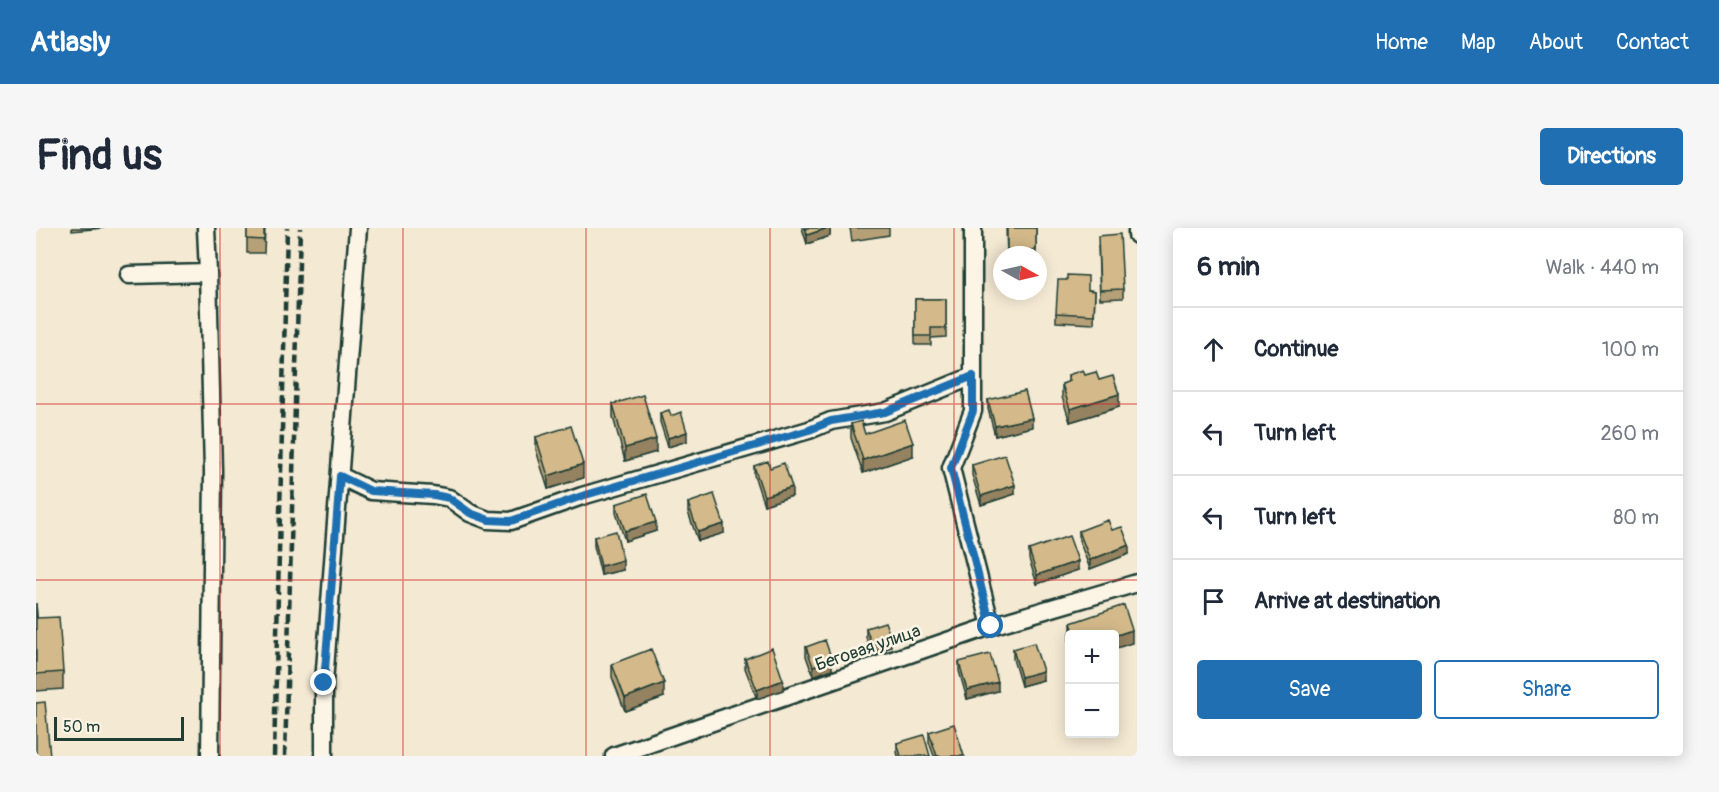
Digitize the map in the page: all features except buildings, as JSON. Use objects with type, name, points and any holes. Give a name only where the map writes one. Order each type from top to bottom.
[{"type":"street","points":[[206,228],[213,471],[210,756]]},
{"type":"street","points":[[324,756],[324,683],[358,228]]},
{"type":"street","points":[[973,228],[973,411],[951,468],[991,626]]},
{"type":"street","points":[[1136,229],[1137,235]]},
{"type":"street","points":[[129,274],[208,273]]},
{"type":"street","points":[[340,476],[371,491],[449,498],[470,513],[489,520],[511,521],[582,496],[809,430],[831,421],[885,412],[973,376]]},
{"type":"street","name":"Беговая улица","points":[[614,756],[991,626],[1137,583]]},
{"type":"railway","points":[[274,756],[287,228]]},
{"type":"railway","points":[[285,756],[300,228]]},
{"type":"route","points":[[324,683],[340,476],[371,491],[449,498],[470,513],[489,520],[511,521],[582,496],[809,430],[831,421],[885,412],[973,376],[973,411],[951,468],[991,626]]}]
